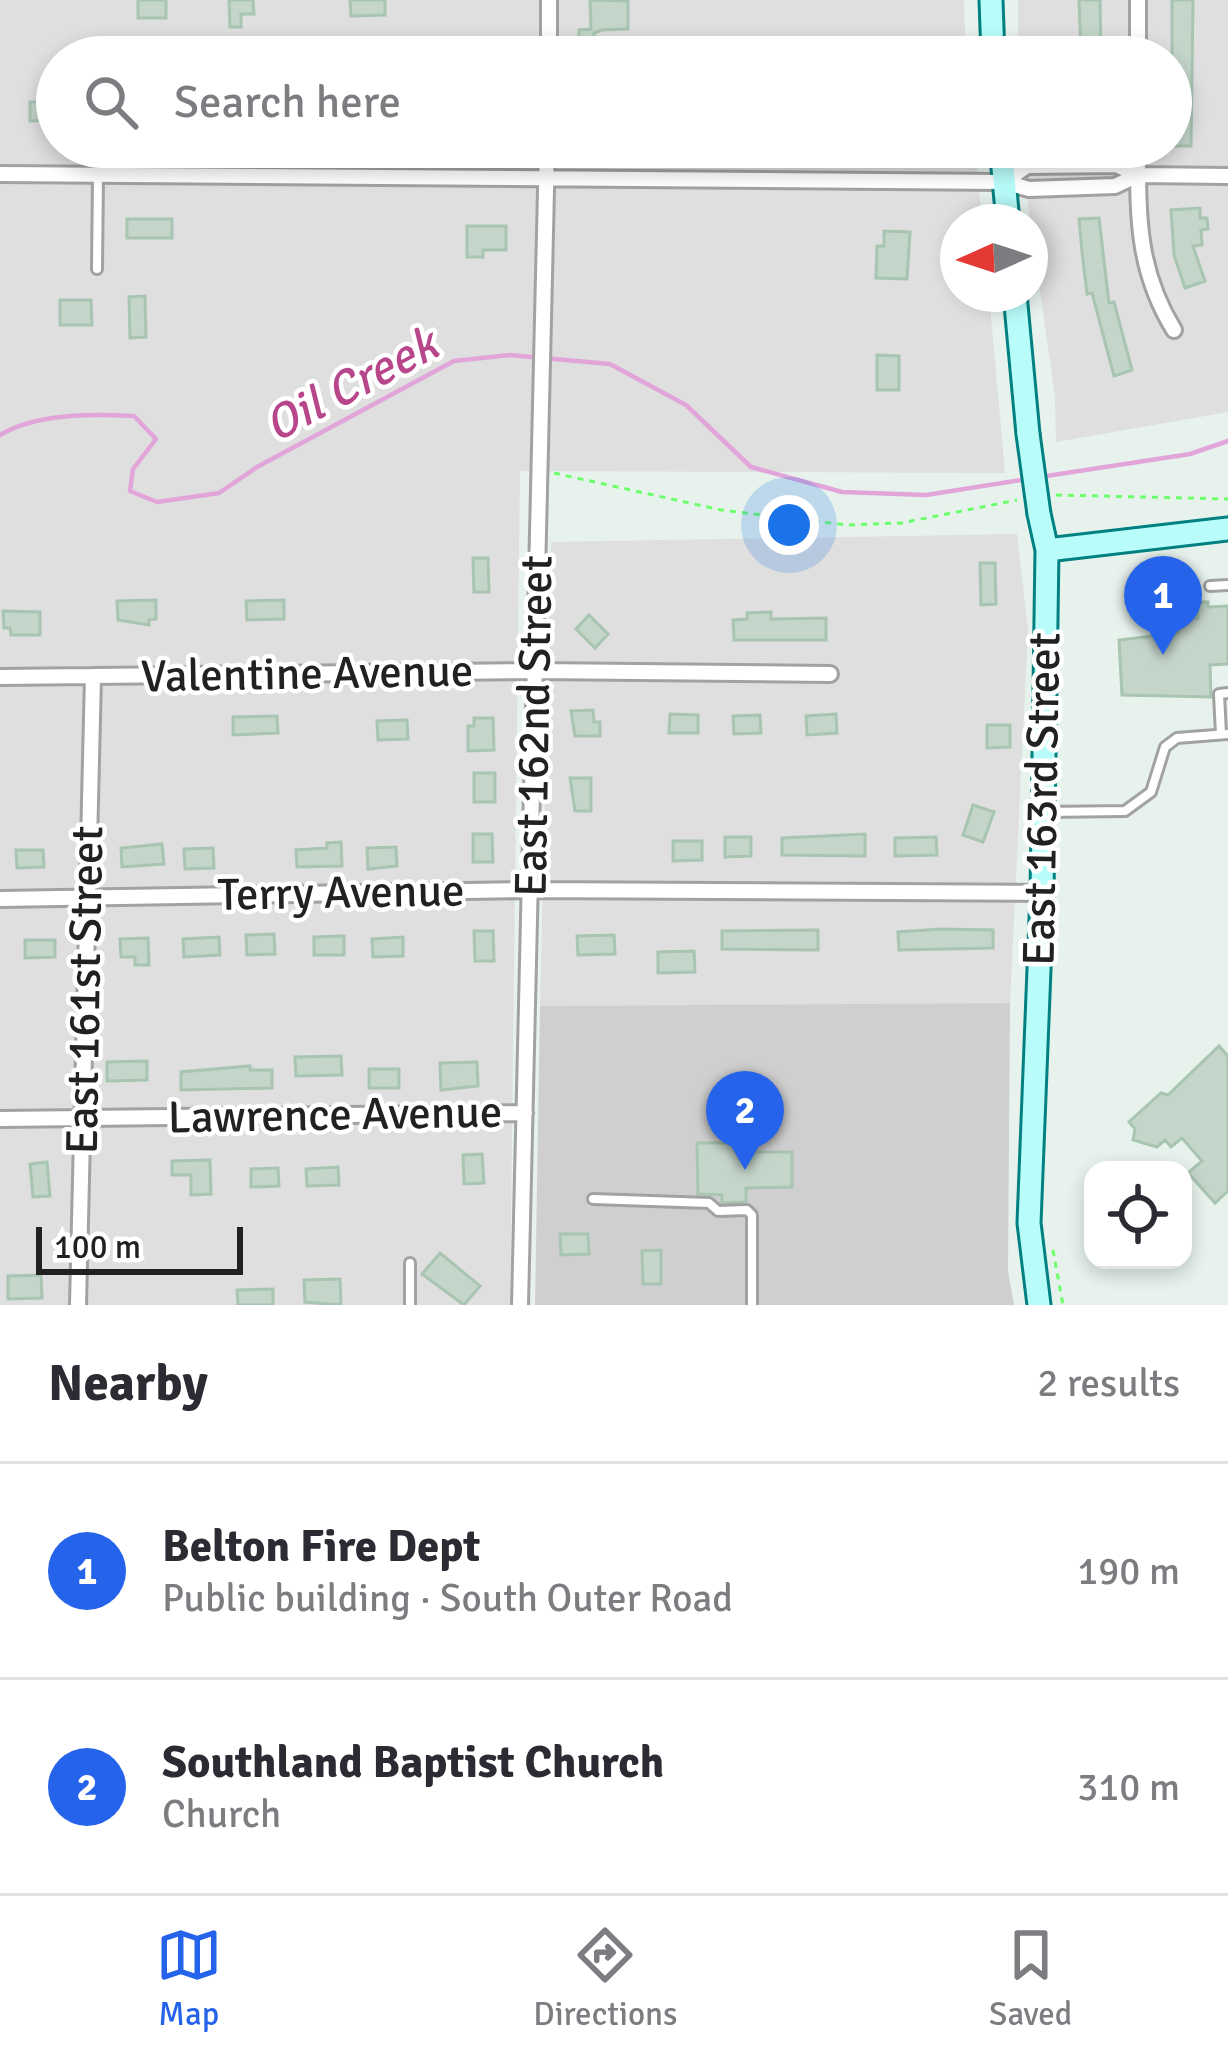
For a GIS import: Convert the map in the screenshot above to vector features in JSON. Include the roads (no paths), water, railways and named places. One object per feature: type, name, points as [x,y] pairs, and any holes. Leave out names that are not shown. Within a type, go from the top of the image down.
[{"type":"street","points":[[549,0],[549,36]]},
{"type":"street","points":[[991,0],[992,36]]},
{"type":"street","points":[[1138,0],[1138,36]]},
{"type":"street","name":"East 162nd Street","points":[[520,1305],[546,168]]},
{"type":"street","points":[[1003,168],[1006,204]]},
{"type":"street","points":[[1004,182],[1024,168]]},
{"type":"street","points":[[1122,168],[1138,176]]},
{"type":"street","points":[[1138,168],[1144,267],[1156,302],[1174,330]]},
{"type":"street","points":[[0,174],[1004,182],[1029,189],[1115,185],[1138,176],[1228,176]]},
{"type":"street","name":"East 163rd Street","points":[[1017,312],[1036,504],[1047,550],[1042,893],[1029,1223],[1039,1305]]},
{"type":"street","points":[[1047,550],[1228,529]]},
{"type":"street","name":"Valentine Avenue","points":[[0,677],[536,671],[830,674]]},
{"type":"street","name":"East 161st Street","points":[[78,1305],[93,676]]},
{"type":"street","name":"Terry Avenue","points":[[0,899],[530,890],[1042,893]]},
{"type":"street","name":"Lawrence Avenue","points":[[0,1119],[525,1113]]},
{"type":"lane","points":[[97,269],[98,176]]},
{"type":"lane","points":[[1210,586],[1228,585]]},
{"type":"lane","points":[[1043,812],[1125,812],[1151,792],[1165,747],[1177,738],[1224,734],[1219,694],[1228,693]]},
{"type":"lane","points":[[593,1199],[709,1203],[718,1211],[748,1210],[752,1215],[752,1305]]},
{"type":"lane","points":[[410,1263],[410,1305]]},
{"type":"waterway","name":"Oil Creek","points":[[0,435],[48,419],[134,416],[156,439],[133,469],[130,491],[157,502],[219,493],[257,467],[454,361],[510,355],[610,364],[686,405],[751,467],[842,492],[926,495],[1028,479]]},
{"type":"waterway","name":"Oil Creek","points":[[1040,477],[1190,454],[1228,441]]},
{"type":"place","name":"Belton Fire Dept","points":[[1163,655]]},
{"type":"place","name":"Southland Baptist Church","points":[[745,1170]]}]
